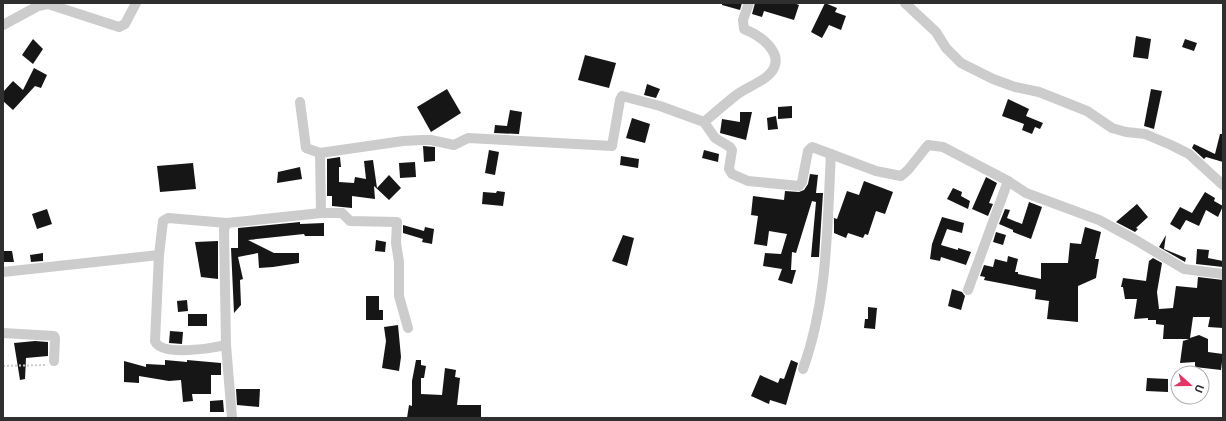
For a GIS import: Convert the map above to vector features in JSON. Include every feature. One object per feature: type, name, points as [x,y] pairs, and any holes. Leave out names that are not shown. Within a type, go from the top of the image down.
[{"type":"street","points":[[3,25],[38,6],[48,4],[119,27],[125,24],[136,3]]},
{"type":"street","points":[[704,122],[736,95],[765,78],[775,66],[775,56],[769,44],[754,33],[744,29],[743,20],[749,3]]},
{"type":"street","points":[[905,3],[936,32],[946,48],[962,63],[992,79],[1015,87],[1039,92],[1087,111],[1112,128],[1126,132],[1145,134],[1171,145],[1198,161],[1223,185]]},
{"type":"street","points":[[300,102],[306,148],[320,153],[403,141],[431,140],[454,145],[468,138],[612,146],[620,100],[625,96],[660,106],[704,122],[715,138],[730,147],[732,150],[729,169],[732,174],[743,180],[799,186],[802,182],[808,149],[812,147],[876,171],[901,176],[908,170],[928,144],[933,144],[943,147],[1008,181],[1026,193],[1099,220],[1184,269],[1223,274]]},
{"type":"street","points":[[320,153],[322,213]]},
{"type":"street","points":[[803,369],[812,344],[824,284],[831,154]]},
{"type":"street","points":[[968,290],[1008,181]]},
{"type":"street","points":[[226,346],[200,350],[180,350],[160,346],[155,343],[158,255],[162,224],[166,219],[227,223],[322,213],[342,213],[350,221],[397,222],[396,243],[399,262],[399,294],[408,328]]},
{"type":"street","points":[[227,223],[224,229],[226,346],[232,418]]},
{"type":"street","points":[[3,272],[158,255]]},
{"type":"street","points":[[3,333],[55,337],[54,361]]},
{"type":"path","points":[[3,366],[51,364],[54,361]]},
{"type":"building","points":[[722,3],[742,3],[740,10],[722,5]]},
{"type":"building","points":[[755,3],[794,3],[799,5],[794,20],[764,11],[762,17],[752,14]]},
{"type":"building","points":[[825,3],[837,8],[835,12],[846,16],[841,30],[829,25],[822,38],[811,32]]},
{"type":"building","points":[[1136,36],[1151,39],[1148,59],[1133,57]]},
{"type":"building","points":[[33,39],[43,49],[33,64],[22,55]]},
{"type":"building","points":[[1185,39],[1197,43],[1194,51],[1182,47]]},
{"type":"building","points":[[585,55],[616,63],[609,88],[578,80]]},
{"type":"building","points":[[34,68],[47,75],[41,88],[35,86],[13,110],[3,101],[3,92],[13,81],[23,90]]},
{"type":"building","points":[[647,84],[660,89],[656,98],[644,95]]},
{"type":"building","points":[[447,89],[461,113],[431,132],[417,107]]},
{"type":"building","points":[[1151,89],[1162,91],[1154,129],[1144,126]]},
{"type":"building","points":[[1008,99],[1029,109],[1026,116],[1043,123],[1040,129],[1035,127],[1032,134],[1022,130],[1024,124],[1002,116]]},
{"type":"building","points":[[792,106],[792,118],[778,119],[778,107]]},
{"type":"building","points":[[510,110],[522,112],[519,134],[494,133],[495,125],[507,126]]},
{"type":"building","points":[[740,112],[752,112],[746,140],[720,133],[722,119],[740,122]]},
{"type":"building","points":[[776,116],[778,129],[768,130],[767,118]]},
{"type":"building","points":[[632,118],[650,124],[645,143],[626,138]]},
{"type":"building","points":[[1220,134],[1223,134],[1223,162],[1206,157],[1204,159],[1192,148],[1194,144],[1215,154]]},
{"type":"building","points":[[423,146],[435,147],[435,161],[424,162]]},
{"type":"building","points":[[489,150],[499,152],[495,175],[485,173]]},
{"type":"building","points":[[704,150],[719,154],[718,162],[702,158]]},
{"type":"building","points":[[621,156],[639,159],[638,168],[620,165]]},
{"type":"building","points":[[340,157],[341,167],[339,167],[339,182],[354,183],[355,177],[366,179],[364,161],[373,160],[377,188],[389,175],[401,188],[389,200],[374,186],[375,199],[352,196],[352,208],[332,206],[332,196],[327,196],[327,159]]},
{"type":"building","points":[[415,162],[416,177],[400,178],[399,163]]},
{"type":"building","points":[[193,163],[196,189],[160,192],[157,166]]},
{"type":"building","points":[[300,167],[302,179],[277,183],[278,172]]},
{"type":"building","points":[[810,174],[818,175],[816,193],[823,193],[819,257],[811,257],[816,202],[812,201],[796,253],[792,252],[791,270],[796,270],[792,284],[778,280],[782,269],[763,266],[765,253],[781,254],[787,234],[769,231],[767,246],[754,244],[758,216],[751,215],[753,196],[784,200],[785,191],[799,192],[804,190],[808,184]]},
{"type":"building","points":[[986,177],[997,183],[989,203],[993,204],[988,216],[972,209]]},
{"type":"building","points":[[864,181],[893,192],[885,214],[876,211],[868,235],[865,234],[863,238],[848,233],[846,238],[834,233],[834,218],[837,219],[847,191],[859,195]]},
{"type":"building","points":[[953,188],[962,192],[961,196],[970,201],[968,209],[947,199]]},
{"type":"building","points":[[497,191],[505,192],[503,206],[482,204],[483,192],[496,193]]},
{"type":"building","points":[[1205,192],[1215,198],[1214,201],[1223,206],[1218,217],[1206,210],[1199,226],[1186,220],[1180,230],[1170,224],[1180,207],[1192,213]]},
{"type":"building","points":[[1029,202],[1042,207],[1031,239],[1013,232],[1013,230],[999,224],[1005,209],[1010,210],[1007,218],[1022,224]]},
{"type":"building","points":[[1137,204],[1148,217],[1136,228],[1138,229],[1135,232],[1116,222]]},
{"type":"building","points":[[47,209],[52,224],[37,229],[32,214]]},
{"type":"building","points":[[942,217],[964,223],[962,233],[947,229],[941,245],[971,252],[966,265],[941,257],[940,261],[930,259],[932,244]]},
{"type":"building","points":[[300,222],[300,224],[324,223],[324,236],[305,236],[304,234],[248,240],[274,253],[299,253],[299,263],[259,268],[258,253],[238,257],[243,279],[240,280],[241,305],[234,313],[231,248],[238,248],[238,228]]},
{"type":"building","points":[[403,225],[424,231],[425,227],[434,229],[432,244],[422,242],[423,239],[403,233]]},
{"type":"building","points":[[1085,227],[1101,232],[1095,259],[1099,259],[1096,278],[1078,286],[1078,322],[1047,319],[1049,301],[1035,299],[1036,290],[984,280],[985,277],[980,276],[984,265],[993,267],[995,259],[1007,262],[1008,256],[1018,259],[1015,272],[1041,279],[1041,263],[1068,263],[1070,243],[1081,244]]},
{"type":"building","points":[[996,232],[1006,235],[1003,245],[993,242]]},
{"type":"building","points":[[623,235],[634,238],[627,266],[612,261]]},
{"type":"building","points":[[1166,235],[1164,249],[1186,258],[1185,262],[1159,247]]},
{"type":"building","points":[[376,240],[386,242],[385,252],[375,251]]},
{"type":"building","points":[[218,241],[218,279],[201,277],[195,242]]},
{"type":"building","points":[[1197,249],[1209,250],[1208,258],[1223,261],[1223,267],[1196,264]]},
{"type":"building","points":[[3,251],[12,251],[14,262],[3,262]]},
{"type":"building","points":[[43,253],[43,261],[31,262],[30,255]]},
{"type":"building","points":[[1153,258],[1162,263],[1157,292],[1159,309],[1173,308],[1176,286],[1197,288],[1198,277],[1223,280],[1223,328],[1208,327],[1210,317],[1193,317],[1190,338],[1199,335],[1208,339],[1208,352],[1223,354],[1221,370],[1210,369],[1210,365],[1195,365],[1195,362],[1180,363],[1183,341],[1189,339],[1163,339],[1164,325],[1156,324],[1156,320],[1148,320],[1148,318],[1134,319],[1137,299],[1125,299],[1123,287],[1121,287],[1123,278],[1146,281],[1149,261]]},
{"type":"building","points":[[952,289],[962,292],[965,296],[961,310],[948,306]]},
{"type":"building","points":[[366,296],[379,296],[379,310],[383,310],[383,320],[366,320]]},
{"type":"building","points":[[187,300],[188,311],[178,312],[177,301]]},
{"type":"building","points":[[868,307],[877,308],[875,329],[864,328],[865,319],[868,319]]},
{"type":"building","points":[[188,314],[207,314],[207,326],[188,326]]},
{"type":"building","points":[[398,325],[401,357],[399,371],[382,368],[386,341],[384,327]]},
{"type":"building","points":[[170,331],[183,332],[182,344],[169,343]]},
{"type":"building","points":[[35,341],[48,342],[48,356],[26,358],[25,379],[20,380],[14,343]]},
{"type":"building","points":[[165,360],[221,363],[221,375],[211,375],[211,394],[192,394],[193,401],[183,402],[181,380],[169,381],[139,376],[139,383],[124,382],[124,361],[146,367],[146,364],[165,365]]},
{"type":"building","points":[[416,360],[421,360],[421,365],[426,366],[424,378],[421,378],[421,394],[442,395],[445,368],[456,370],[455,377],[460,378],[457,405],[481,405],[481,418],[407,418],[409,405],[412,406],[412,381]]},
{"type":"building","points":[[791,360],[798,363],[786,405],[770,400],[769,404],[751,396],[760,375],[778,383],[780,378],[784,379]]},
{"type":"building","points":[[1147,378],[1168,379],[1168,392],[1146,391]]},
{"type":"building","points":[[236,389],[260,389],[259,407],[237,405]]},
{"type":"building","points":[[223,400],[224,412],[210,412],[210,401]]}]
